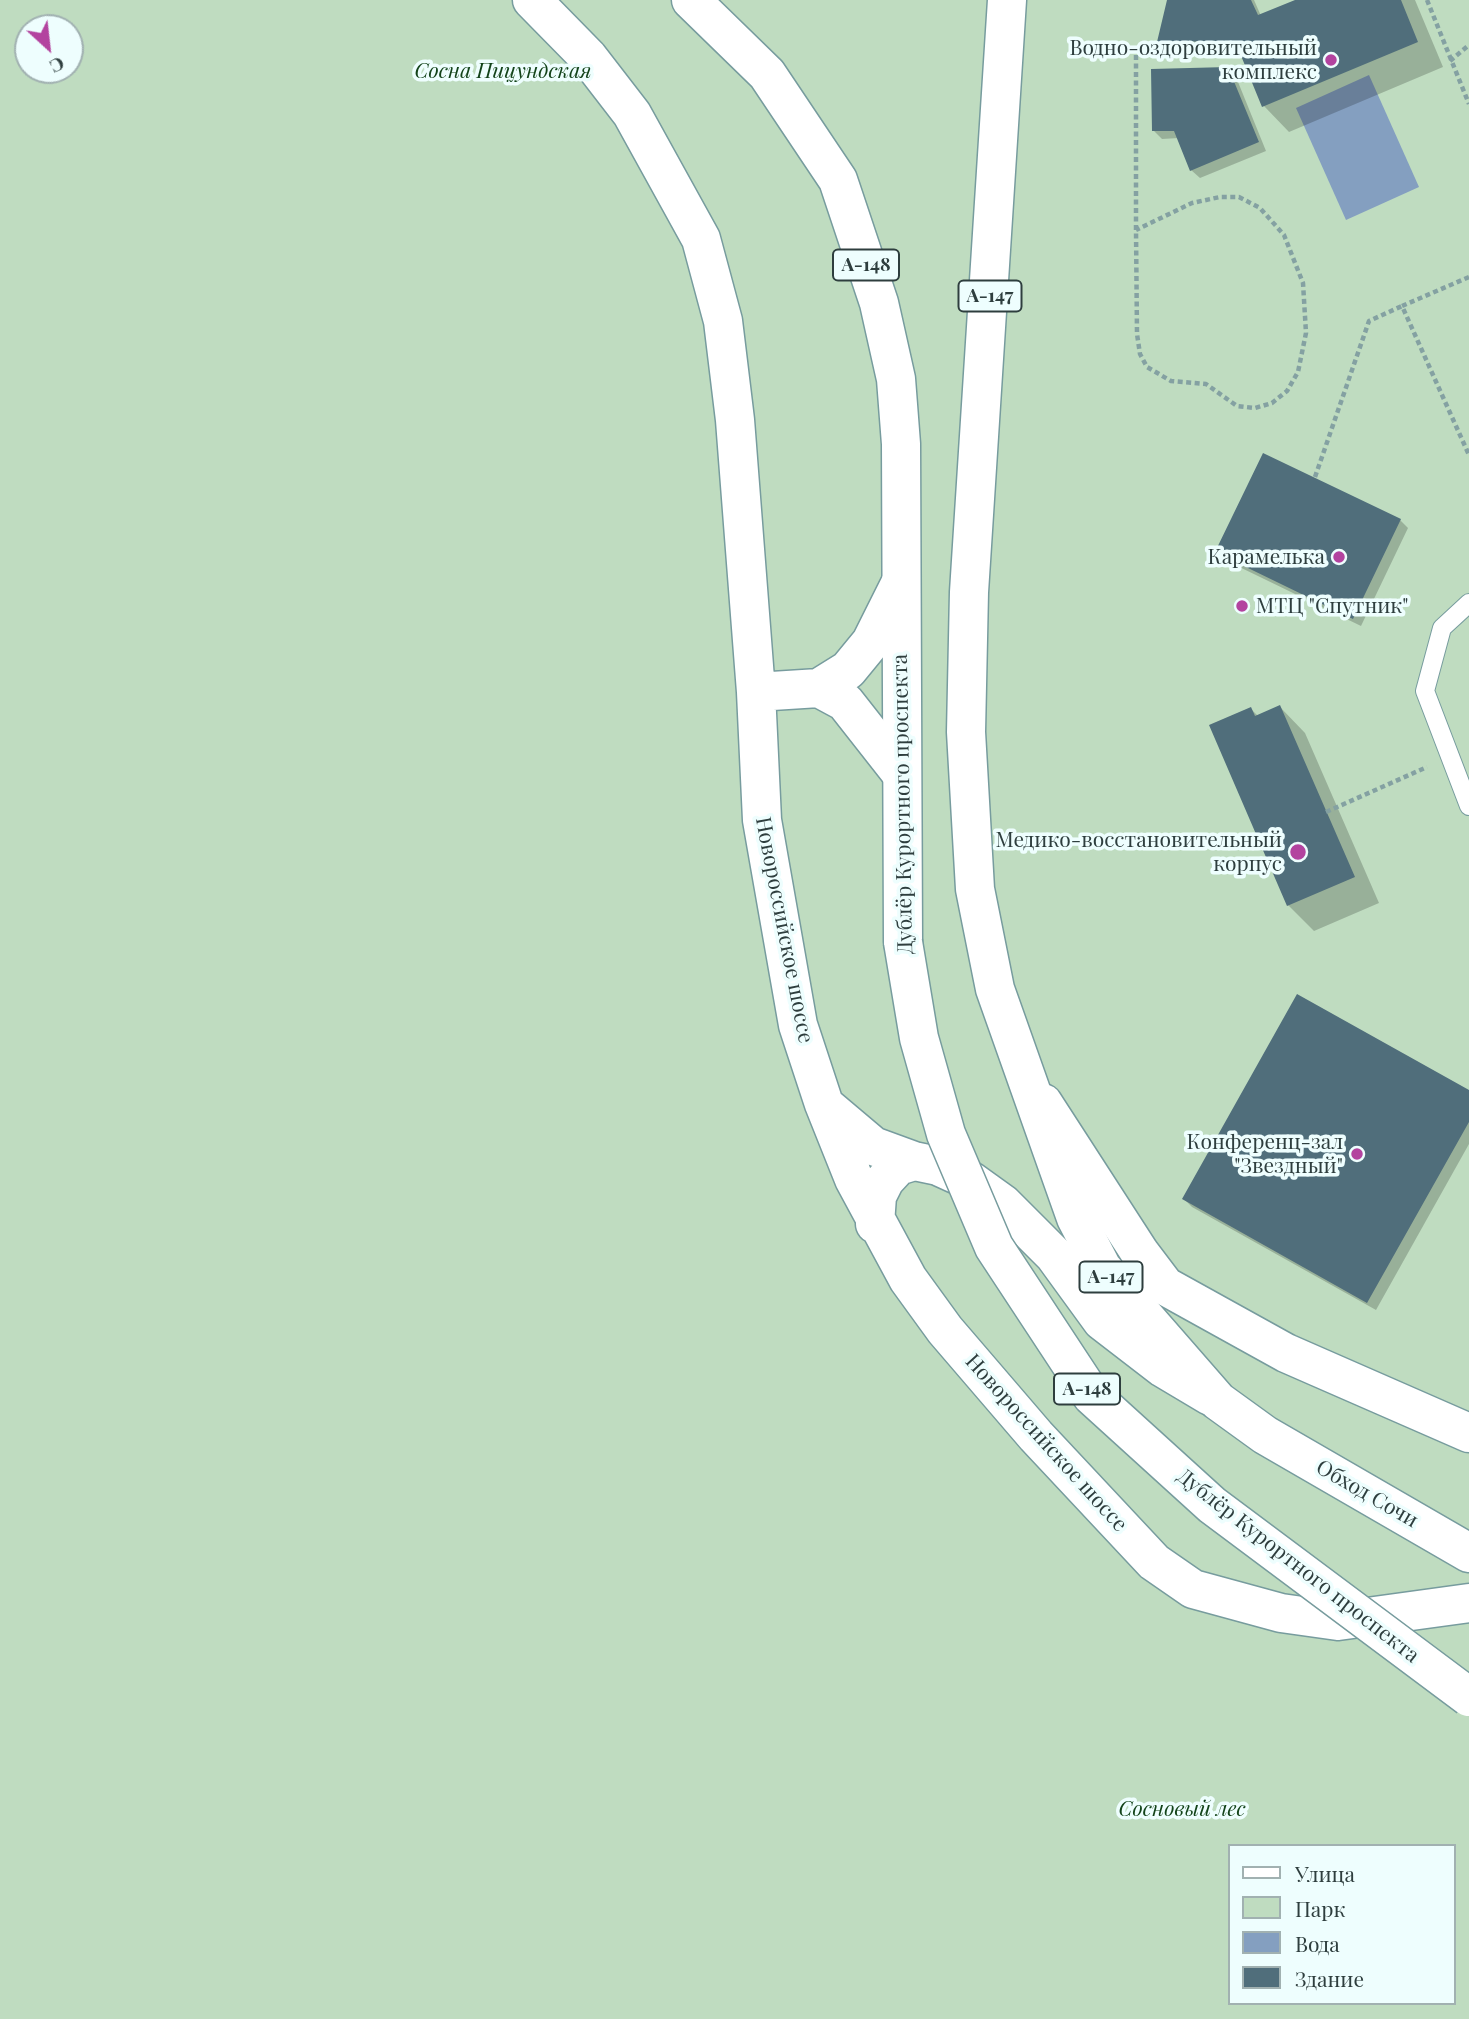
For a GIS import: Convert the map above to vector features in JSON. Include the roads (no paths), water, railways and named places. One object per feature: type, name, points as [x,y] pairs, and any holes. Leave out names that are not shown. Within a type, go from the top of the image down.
[{"type":"main road","name":"Новороссийское шоссе","points":[[531,0],[588,57],[632,114],[701,239],[724,333],[735,420],[756,692],[762,820],[799,1025],[824,1104],[875,1224],[908,1279],[945,1330],[1027,1426],[1154,1562],[1193,1589],[1260,1608],[1339,1621],[1469,1603]]},
{"type":"main road","name":"Дублёр Курортного проспекта","points":[[691,0],[767,74],[838,180],[879,303],[896,379],[901,444],[900,772],[903,942],[919,1038],[946,1134],[994,1247],[1092,1396],[1212,1505],[1469,1697]]},
{"type":"main road","name":"А-147","points":[[1007,0],[969,592],[965,732],[975,889],[995,989],[1076,1217],[1102,1268],[1218,1401]]},
{"type":"main road","name":"А-148","points":[[756,692],[819,688],[848,670],[871,642],[900,584]]},
{"type":"main road","points":[[819,688],[845,702],[900,772]]},
{"type":"main road","name":"А-147","points":[[1025,1074],[1140,1253],[1165,1286],[1286,1353],[1469,1433]]},
{"type":"main road","name":"А-147","points":[[824,1104],[873,1146],[914,1161],[938,1166],[971,1181],[1003,1204],[1054,1255],[1102,1321],[1163,1368],[1218,1401]]},
{"type":"main road","points":[[875,1224],[877,1196],[885,1180],[898,1166],[914,1161]]},
{"type":"main road","name":"Обход Сочи","points":[[1218,1401],[1265,1435],[1469,1553]]},
{"type":"lane","points":[[1469,603],[1442,628],[1425,691],[1469,806]]},
{"type":"water","points":[[1369,75],[1419,187],[1346,220],[1296,108]]},
{"type":"place","name":"Водно-оздоровительный комплекс","points":[[1331,60]]},
{"type":"place","name":"Карамелька","points":[[1339,557]]},
{"type":"place","name":"МТЦ \"Спутник\"","points":[[1242,606]]},
{"type":"place","name":"Медико-восстановительный корпус","points":[[1298,852]]},
{"type":"place","name":"Конференц-зал \"Звездный\"","points":[[1357,1154]]},
{"type":"park label","name":"Сосна Пицундская","points":[[503,71]]},
{"type":"park label","name":"Сосновый лес","points":[[1182,1809]]}]
